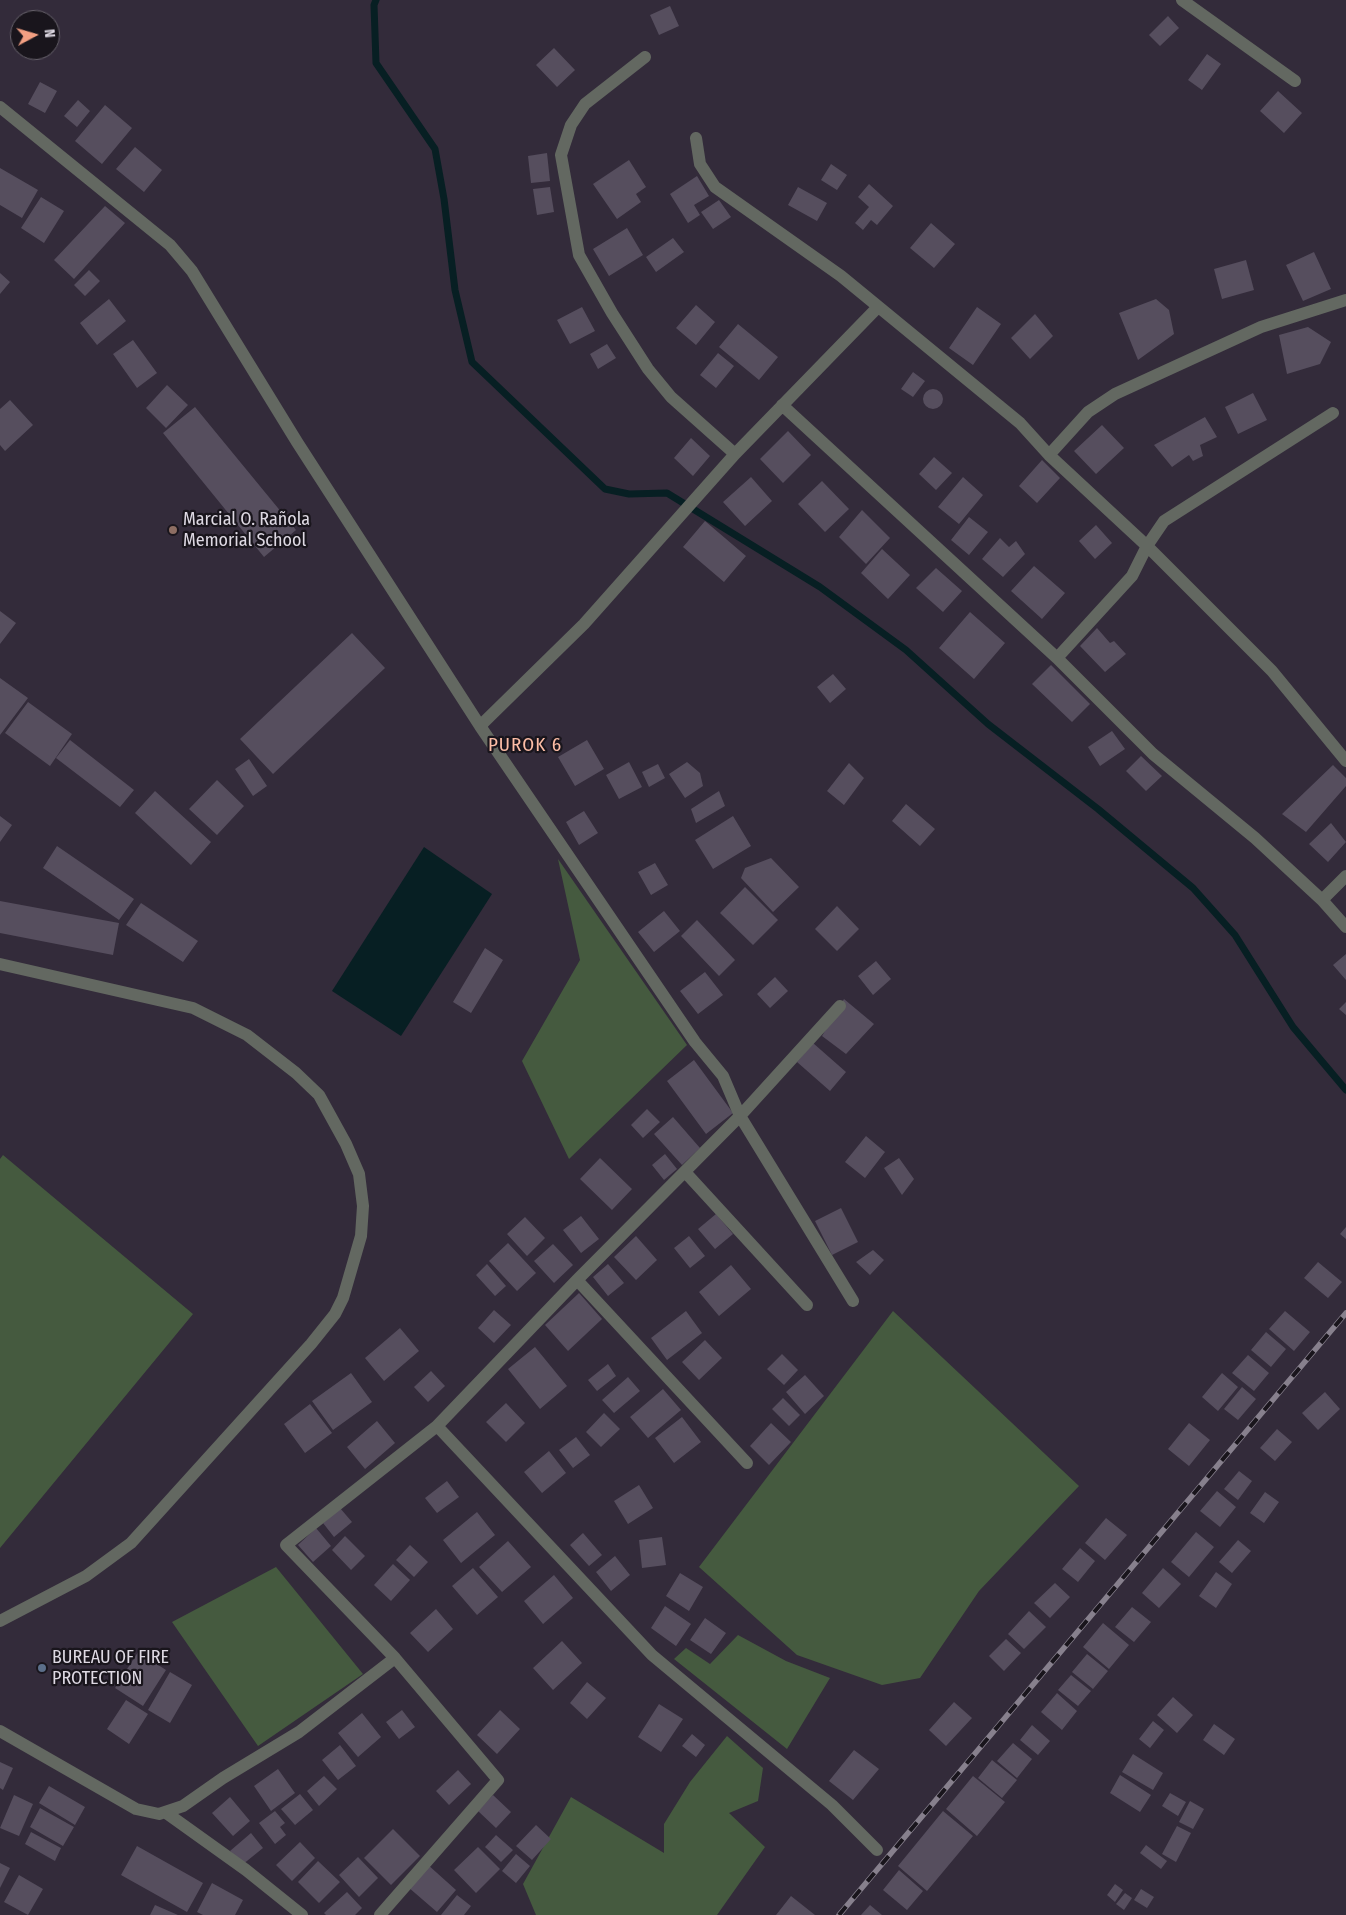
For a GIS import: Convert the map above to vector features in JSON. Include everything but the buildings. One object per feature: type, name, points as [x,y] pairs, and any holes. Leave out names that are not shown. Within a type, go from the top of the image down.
[{"type":"street","points":[[1182,0],[1295,82]]},
{"type":"street","points":[[645,57],[585,104],[571,125],[561,155],[579,255],[612,313],[648,369],[671,397],[735,454]]},
{"type":"street","points":[[0,107],[170,245],[192,271],[297,442],[480,726],[695,1042],[723,1076],[740,1116],[853,1301]]},
{"type":"street","points":[[696,138],[700,164],[716,187],[841,276],[1020,423],[1049,455],[1147,546],[1272,671],[1346,761]]},
{"type":"street","points":[[1049,455],[1088,412],[1115,394],[1261,327],[1346,300]]},
{"type":"street","points":[[480,726],[584,624],[735,454],[878,307]]},
{"type":"street","points":[[782,405],[1057,658],[1153,754],[1255,838],[1322,900],[1346,927]]},
{"type":"street","points":[[1057,658],[1132,576],[1147,546],[1164,521],[1334,413]]},
{"type":"street","points":[[1322,900],[1346,876]]},
{"type":"street","points":[[0,964],[193,1008],[247,1035],[296,1073],[319,1095],[346,1144],[359,1174],[363,1206],[361,1236],[343,1298],[336,1314],[311,1344],[131,1543],[86,1576],[0,1621]]},
{"type":"street","points":[[380,1915],[498,1780],[395,1658],[286,1545],[437,1426],[577,1280],[686,1173],[840,1006]]},
{"type":"street","points":[[686,1173],[807,1304]]},
{"type":"street","points":[[577,1280],[747,1462]]},
{"type":"street","points":[[437,1426],[652,1655],[832,1805],[877,1850]]},
{"type":"street","points":[[0,1730],[136,1809],[159,1814],[183,1806],[299,1732],[395,1658]]},
{"type":"street","points":[[165,1812],[246,1870],[302,1915]]},
{"type":"green space","points":[[558,859],[687,1045],[569,1159],[522,1061],[580,960]]},
{"type":"green space","points":[[3,1155],[193,1314],[0,1548],[0,1159]]},
{"type":"green space","points":[[893,1311],[1079,1486],[979,1591],[920,1678],[882,1685],[797,1655],[699,1567]]},
{"type":"green space","points":[[276,1567],[363,1674],[258,1746],[172,1622]]},
{"type":"green space","points":[[738,1635],[786,1661],[830,1678],[787,1749],[674,1659],[686,1648],[710,1664]]},
{"type":"green space","points":[[727,1736],[763,1768],[758,1801],[729,1813],[765,1847],[717,1915],[536,1915],[523,1884],[571,1797],[664,1853],[664,1824],[690,1782]]},
{"type":"shaded area","points":[[424,847],[492,894],[401,1036],[332,991]]},
{"type":"waterway","points":[[376,0],[374,5],[376,63],[435,149],[444,199],[455,290],[472,362],[605,489],[629,494],[667,493],[820,587],[906,650],[988,724],[1098,809],[1193,888],[1235,935],[1293,1027],[1346,1090]]},
{"type":"railway","points":[[839,1915],[1346,1313]]},
{"type":"place","name":"Marcial O. Rañola Memorial School","points":[[173,530]]},
{"type":"place","name":"BUREAU OF FIRE PROTECTION","points":[[42,1668]]},
{"type":"district","name":"PUROK 6","points":[[525,746]]}]
